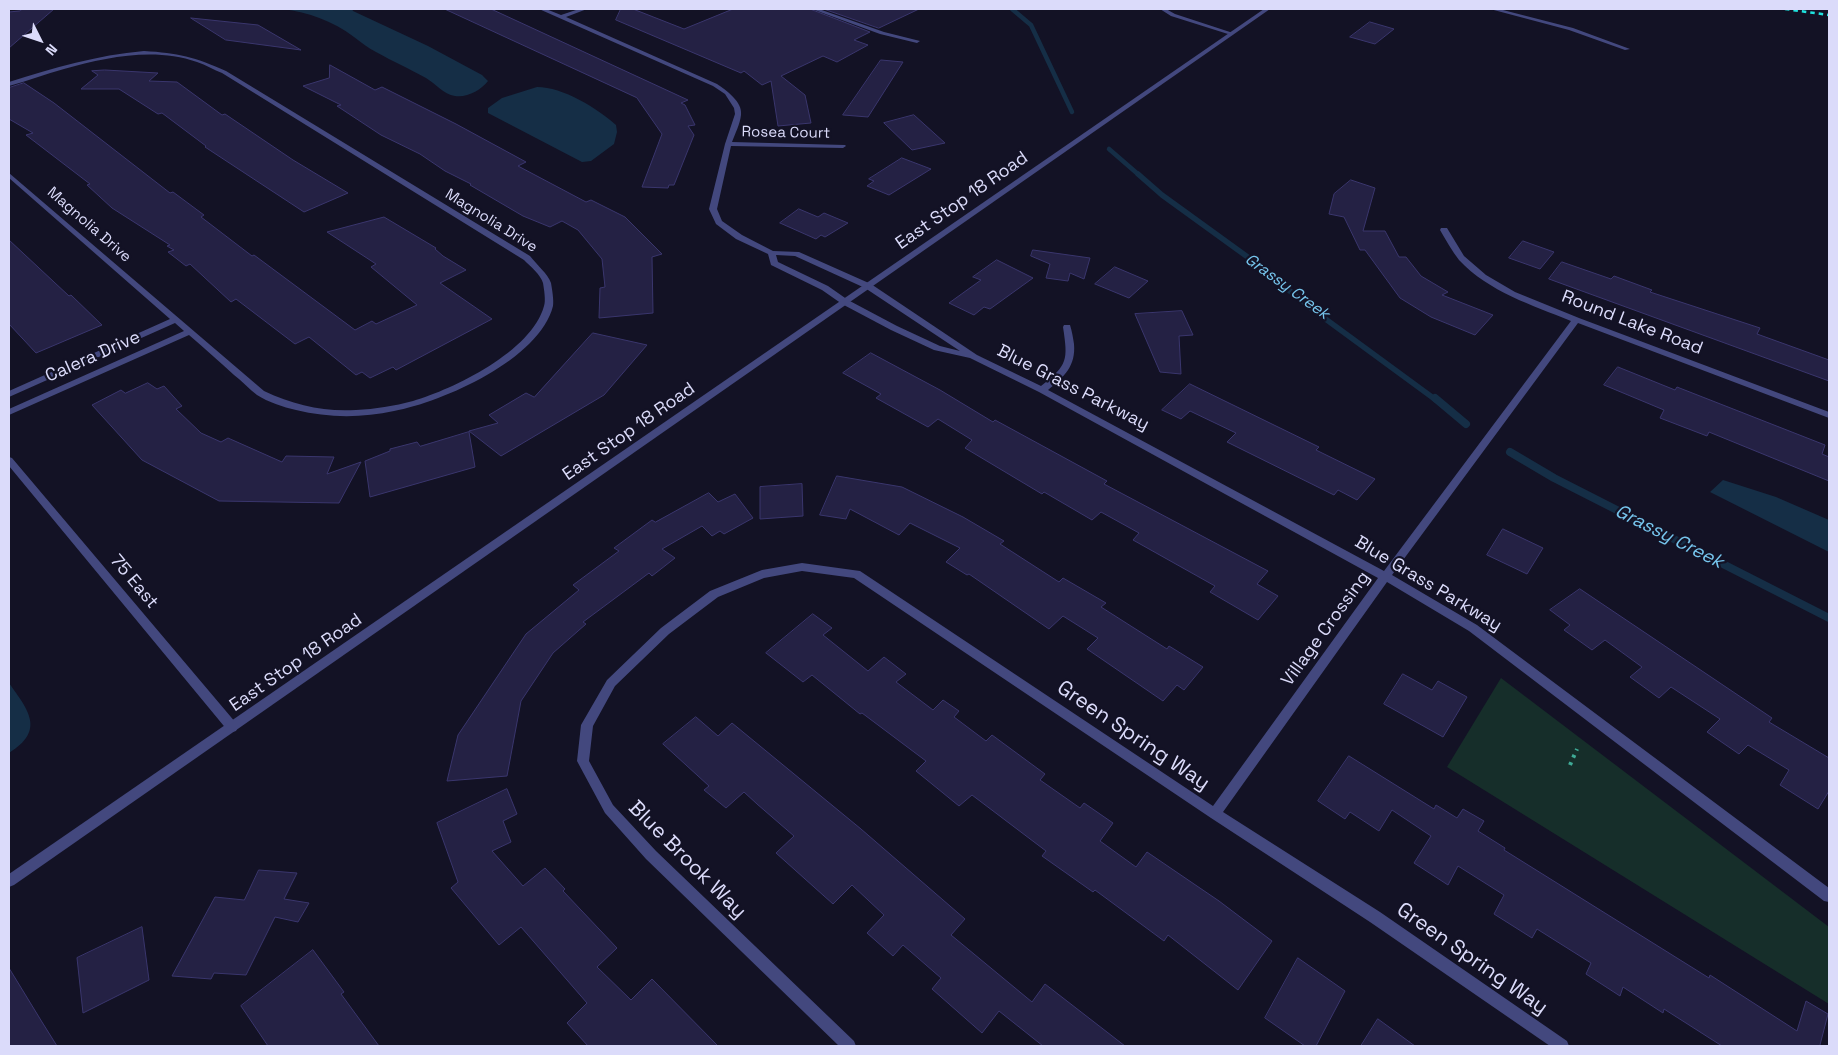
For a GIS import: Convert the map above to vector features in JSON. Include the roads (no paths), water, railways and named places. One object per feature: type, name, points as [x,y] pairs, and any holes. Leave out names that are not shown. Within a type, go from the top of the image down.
[{"type":"street","points":[[542,9],[722,88],[733,100],[738,114],[728,144],[713,209],[719,222],[739,237],[772,253]]},
{"type":"street","points":[[561,17],[584,9]]},
{"type":"street","points":[[815,9],[882,33],[917,41]]},
{"type":"street","points":[[1163,9],[1173,15],[1230,33]]},
{"type":"street","name":"East Stop 18 Road","points":[[9,881],[1267,9]]},
{"type":"street","points":[[1493,9],[1571,29],[1627,50]]},
{"type":"street","name":"Magnolia Drive","points":[[9,84],[73,64],[117,56],[157,53],[178,54],[196,58],[224,72],[527,258],[542,273],[549,293],[542,323],[524,345],[499,364],[439,396],[413,404],[366,412],[308,411],[274,400],[261,393],[9,175]]},
{"type":"street","name":"Rosea Court","points":[[728,144],[843,146]]},
{"type":"street","name":"Round Lake Road","points":[[1444,230],[1461,257],[1483,277],[1512,294],[1829,415]]},
{"type":"street","name":"Blue Grass Parkway","points":[[974,358],[938,348],[845,302],[825,288],[774,264],[772,253],[796,254],[868,286],[974,358],[1042,390],[1386,575],[1473,628],[1829,896]]},
{"type":"street","name":"Calera Drive","points":[[9,394],[176,319]]},
{"type":"street","name":"Village Crossing","points":[[1215,814],[1386,575],[1471,464],[1576,320]]},
{"type":"street","points":[[1042,390],[1065,373],[1072,353],[1067,327]]},
{"type":"street","name":"Calera Drive","points":[[9,412],[190,330]]},
{"type":"street","name":"75 East","points":[[9,460],[232,728]]},
{"type":"street","name":"Green Spring Way","points":[[665,630],[714,594],[762,574],[802,567],[856,574],[1215,814],[1375,917],[1562,1046]]},
{"type":"street","name":"Blue Brook Way","points":[[665,630],[611,682],[587,725],[583,761],[609,809],[650,855],[849,1046]]},
{"type":"water","points":[[283,9],[352,9],[428,46],[482,75],[488,81],[469,95],[451,95],[426,78],[370,49],[338,26],[302,12]]},
{"type":"water","points":[[537,87],[547,88],[568,95],[608,118],[616,125],[617,132],[614,144],[591,161],[582,162],[488,113],[488,108],[502,98]]},
{"type":"water","points":[[1723,480],[1776,497],[1829,520],[1829,552],[1710,492]]},
{"type":"water","points":[[9,683],[27,711],[30,728],[27,736],[9,753]]},
{"type":"waterway","name":"Grassy Creek","points":[[1012,9],[1031,25],[1072,112]]},
{"type":"waterway","name":"Grassy Creek","points":[[1109,149],[1139,175]]},
{"type":"waterway","name":"Grassy Creek","points":[[1138,174],[1162,195],[1249,258],[1316,312],[1436,400]]},
{"type":"waterway","name":"Grassy Creek","points":[[1435,398],[1466,424]]},
{"type":"waterway","name":"Grassy Creek","points":[[1510,452],[1554,478],[1829,618]]},
{"type":"railway","points":[[1785,9],[1829,15]]}]
